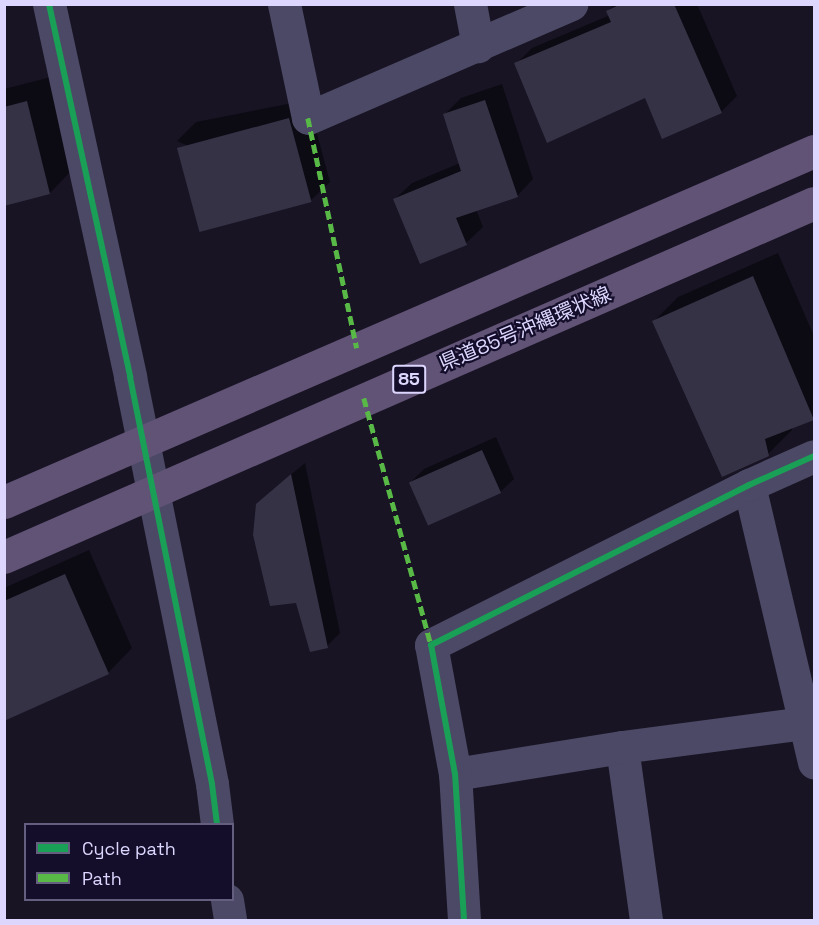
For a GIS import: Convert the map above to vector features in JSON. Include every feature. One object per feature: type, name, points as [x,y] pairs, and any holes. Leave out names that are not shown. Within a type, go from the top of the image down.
[{"type":"main road","name":"85","points":[[4,502],[814,151]]},
{"type":"main road","name":"県道85号沖縄環状線","points":[[4,557],[814,203]]},
{"type":"street","points":[[49,4],[143,442],[212,784],[217,823]]},
{"type":"street","points":[[284,4],[308,118],[571,4]]},
{"type":"street","points":[[470,4],[478,46]]},
{"type":"street","points":[[464,921],[456,774],[431,645],[749,485],[814,456]]},
{"type":"street","points":[[749,485],[814,763]]},
{"type":"street","points":[[456,774],[622,747],[806,723]]},
{"type":"street","points":[[622,747],[646,921]]},
{"type":"street","points":[[227,901],[230,921]]},
{"type":"building","points":[[621,4],[674,4],[722,113],[662,139],[645,98],[547,143],[514,63],[611,22],[606,11]]},
{"type":"building","points":[[485,100],[518,197],[456,218],[467,245],[420,264],[393,199],[461,171],[443,114]]},
{"type":"building","points":[[27,101],[50,194],[4,206],[4,107]]},
{"type":"building","points":[[289,118],[312,202],[199,232],[177,148]]},
{"type":"building","points":[[753,276],[814,420],[765,439],[769,456],[722,477],[652,321]]},
{"type":"building","points":[[482,450],[501,493],[428,525],[409,483]]},
{"type":"building","points":[[291,474],[328,648],[310,652],[296,603],[270,606],[253,535],[256,504]]},
{"type":"building","points":[[65,574],[109,674],[4,721],[4,601]]},
{"type":"marked path","points":[[308,118],[357,348]]},
{"type":"marked path","points":[[364,398],[431,645]]},
{"type":"cycle path","points":[[49,4],[130,377],[212,784],[217,823]]},
{"type":"cycle path","points":[[464,920],[455,774],[431,645],[749,485],[814,456]]}]
